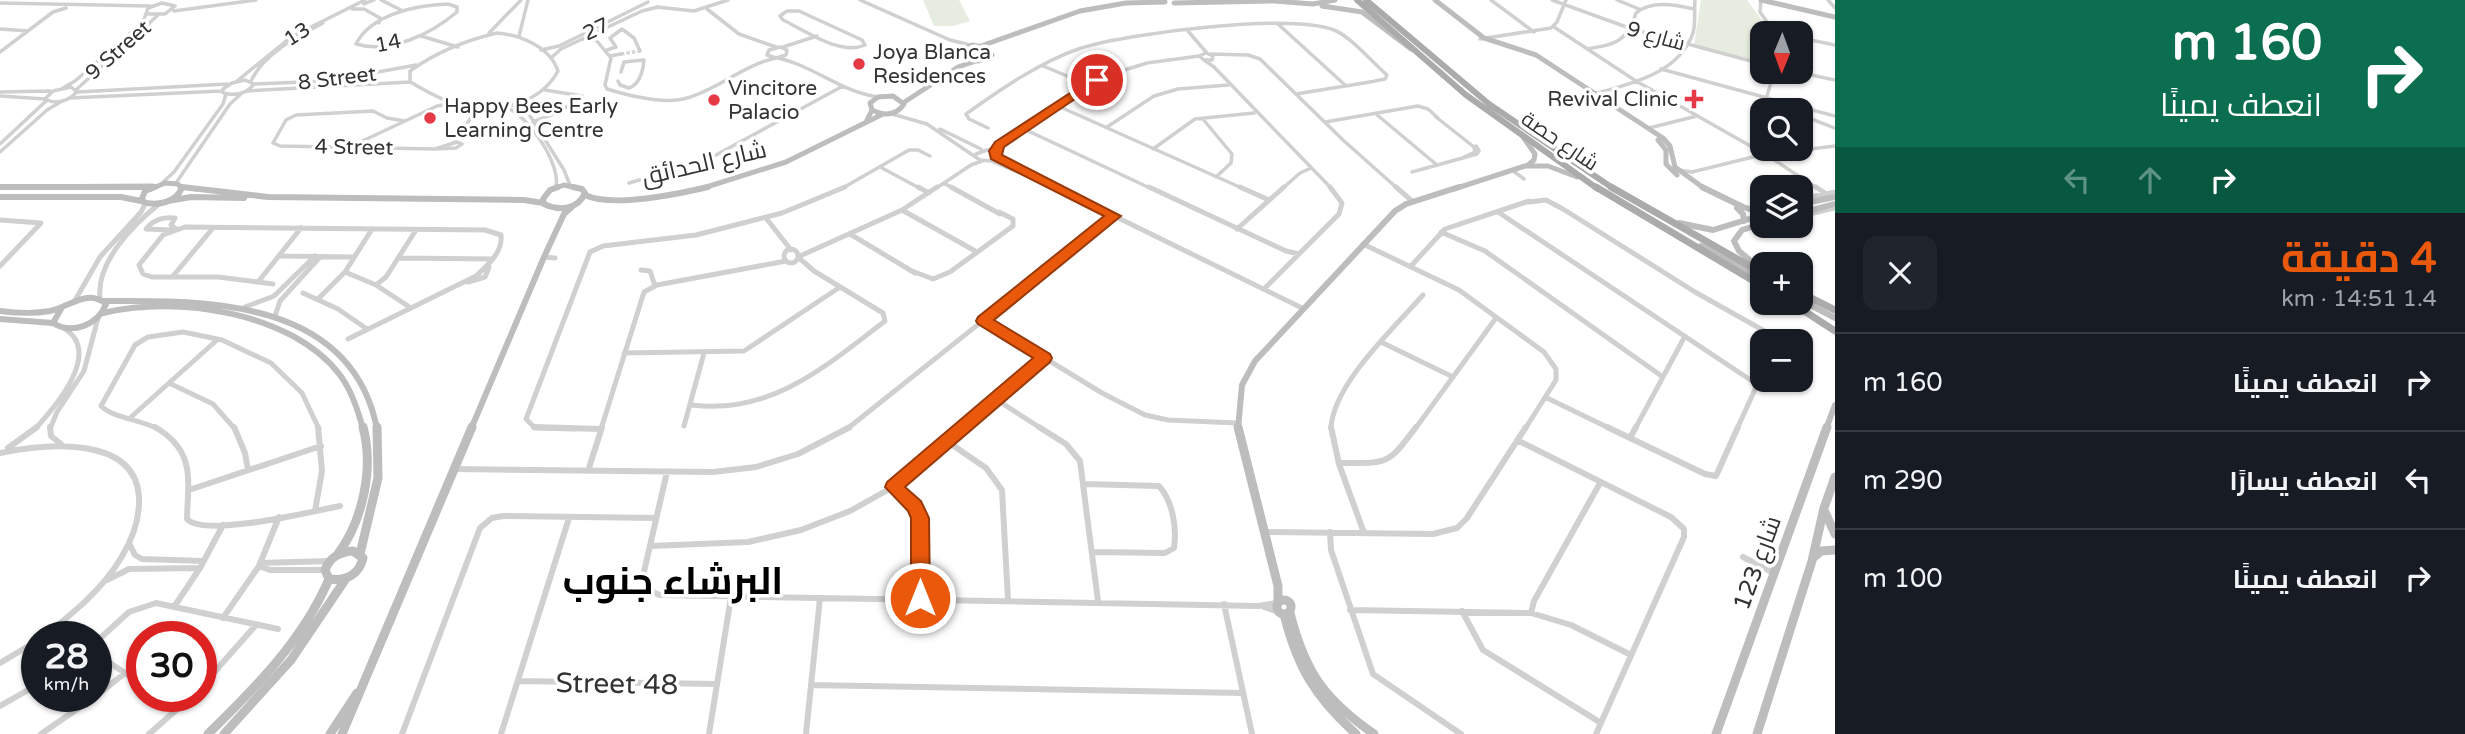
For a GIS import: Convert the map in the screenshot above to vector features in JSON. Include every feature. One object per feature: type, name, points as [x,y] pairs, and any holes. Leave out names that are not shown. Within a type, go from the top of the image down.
[{"type":"main road","name":"شارع حصة","points":[[1357,0],[1411,49],[1522,137],[1587,181],[1750,279]]},
{"type":"main road","name":"شارع حصة","points":[[1366,0],[1494,107],[1602,183],[1750,265]]},
{"type":"main road","points":[[1813,299],[1835,310]]},
{"type":"main road","points":[[1813,313],[1835,324]]},
{"type":"main road","points":[[1811,315],[1835,331]]},
{"type":"street","points":[[0,5],[153,6],[173,2],[241,0]]},
{"type":"street","points":[[0,5],[162,15],[171,11],[256,0]]},
{"type":"street","name":"13","points":[[237,81],[291,37],[365,0]]},
{"type":"street","name":"13","points":[[252,83],[255,72],[285,46],[349,6],[374,0]]},
{"type":"street","points":[[382,0],[397,11],[409,11]]},
{"type":"street","points":[[488,34],[519,36],[552,57],[558,67],[558,73],[545,90],[528,100],[502,107],[478,108],[453,103],[410,82],[408,75],[419,64],[488,34],[521,0]]},
{"type":"street","points":[[519,36],[528,0]]},
{"type":"street","points":[[647,1],[658,8],[680,11],[705,9],[728,0]]},
{"type":"street","points":[[860,0],[950,40],[972,46],[997,42],[1066,15],[1150,1],[1178,1],[1193,5],[1294,2],[1320,4],[1335,0]]},
{"type":"street","points":[[1432,0],[1482,39],[1498,47],[1528,54],[1661,142],[1666,150],[1664,160],[1669,168],[1750,210]]},
{"type":"street","points":[[1491,0],[1534,32]]},
{"type":"street","name":"شارع 9","points":[[1552,0],[1632,29],[1750,61]]},
{"type":"street","points":[[1553,27],[1566,0]]},
{"type":"street","points":[[1618,0],[1639,9],[1677,0]]},
{"type":"street","points":[[1639,0],[1650,5]]},
{"type":"street","points":[[1590,95],[1636,82],[1676,59],[1688,45],[1693,30],[1695,0]]},
{"type":"street","points":[[1767,21],[1760,12],[1763,0],[1834,13]]},
{"type":"street","points":[[1776,0],[1834,13]]},
{"type":"street","points":[[1828,0],[1834,13]]},
{"type":"street","name":"27","points":[[541,50],[559,46],[647,1]]},
{"type":"street","points":[[171,11],[173,2]]},
{"type":"street","points":[[1294,2],[1362,12],[1411,49]]},
{"type":"street","points":[[1665,2],[1694,9]]},
{"type":"street","name":"14","points":[[418,36],[382,47],[363,47],[356,44],[360,35],[379,23],[409,11],[442,4],[457,7],[455,15],[428,34]]},
{"type":"street","name":"9 Street","points":[[63,88],[143,22],[153,6]]},
{"type":"street","points":[[349,6],[380,18],[379,23]]},
{"type":"street","points":[[715,6],[715,12]]},
{"type":"street","name":"27","points":[[552,57],[647,9],[658,8]]},
{"type":"street","points":[[705,9],[715,12],[730,29],[761,44],[778,47],[793,61]]},
{"type":"street","points":[[1587,48],[1608,45],[1632,29],[1639,9]]},
{"type":"street","points":[[0,52],[53,10]]},
{"type":"street","points":[[799,11],[862,40],[865,45],[850,50],[818,36],[783,20],[781,15],[799,11]]},
{"type":"street","name":"9 Street","points":[[69,98],[152,20],[162,15]]},
{"type":"street","points":[[1278,24],[1346,86]]},
{"type":"street","points":[[988,128],[966,116],[1044,66],[1068,53],[1104,41],[1278,24],[1334,29],[1390,77],[1296,94]]},
{"type":"street","points":[[1482,39],[1553,27],[1636,82],[1750,148]]},
{"type":"street","points":[[0,29],[29,30]]},
{"type":"street","points":[[607,50],[616,47],[610,38],[622,29],[634,38],[640,51]]},
{"type":"street","points":[[1188,31],[1200,48],[1211,56],[1215,67],[1228,85],[1309,169],[1338,195],[1342,207],[1339,214],[1264,289]]},
{"type":"street","points":[[807,38],[810,32]]},
{"type":"street","points":[[596,40],[597,33]]},
{"type":"street","points":[[418,36],[428,34],[444,46],[460,47]]},
{"type":"street","points":[[758,62],[767,52],[778,47],[818,36]]},
{"type":"street","points":[[584,39],[596,40],[610,56],[611,66],[605,85],[607,89],[677,100],[692,96],[758,62],[777,58],[787,53],[796,43]]},
{"type":"street","points":[[950,40],[959,46],[961,54],[958,67]]},
{"type":"street","points":[[1813,40],[1835,45]]},
{"type":"street","points":[[892,114],[916,93],[958,67],[989,58],[997,42]]},
{"type":"street","points":[[761,44],[777,58],[793,61],[863,95],[896,97],[916,93]]},
{"type":"street","points":[[442,55],[444,46]]},
{"type":"street","points":[[961,54],[972,46]]},
{"type":"street","points":[[981,46],[992,52]]},
{"type":"street","points":[[1200,48],[1202,57],[1215,67]]},
{"type":"street","points":[[610,56],[621,54]]},
{"type":"street","points":[[961,54],[976,61]]},
{"type":"street","points":[[587,471],[642,296],[655,286],[799,257],[850,234],[902,210],[971,165],[986,150],[1000,145],[1089,85],[1136,65],[1211,56],[1256,57],[1412,201]]},
{"type":"street","points":[[611,66],[644,60],[643,72],[634,86],[628,88],[620,85],[618,81]]},
{"type":"street","name":"8 Street","points":[[237,81],[252,83],[341,80],[419,64]]},
{"type":"street","points":[[621,72],[622,65]]},
{"type":"street","points":[[1044,66],[1089,85]]},
{"type":"street","points":[[1661,69],[1767,98],[1771,84]]},
{"type":"street","points":[[1813,75],[1835,80]]},
{"type":"street","points":[[0,94],[63,88],[77,90],[228,84],[237,81]]},
{"type":"street","name":"8 Street","points":[[245,92],[410,82]]},
{"type":"street","points":[[61,443],[51,436],[50,426],[83,373],[90,355],[92,332],[106,308],[98,286],[113,257],[145,216],[178,195],[179,185],[230,104],[252,83]]},
{"type":"street","points":[[0,187],[136,188],[162,183],[174,172],[218,111],[228,84]]},
{"type":"street","points":[[1107,127],[1154,96],[1178,89],[1228,85]]},
{"type":"street","points":[[629,183],[705,161],[843,86]]},
{"type":"street","points":[[533,121],[574,103],[582,95],[545,90]]},
{"type":"street","points":[[0,144],[53,91]]},
{"type":"street","points":[[0,94],[62,101],[69,98],[245,92]]},
{"type":"street","points":[[863,95],[871,106],[883,114],[911,116],[978,158],[994,157]]},
{"type":"street","points":[[1590,95],[1657,132],[1671,147],[1672,161],[1676,169],[1740,211],[1744,221]]},
{"type":"street","points":[[437,106],[441,96]]},
{"type":"street","points":[[866,121],[871,106],[878,97]]},
{"type":"street","points":[[896,97],[923,121],[1302,308]]},
{"type":"street","points":[[528,100],[526,107],[564,170],[570,185]]},
{"type":"street","name":"9 Street","points":[[0,152],[47,110],[62,101]]},
{"type":"street","points":[[351,147],[437,106],[453,103]]},
{"type":"street","points":[[1058,106],[1269,200]]},
{"type":"street","points":[[502,107],[518,111],[552,161],[558,179],[555,187]]},
{"type":"street","points":[[454,142],[478,108]]},
{"type":"street","points":[[1325,122],[1404,109],[1423,109],[1438,117],[1479,152],[1412,172]]},
{"type":"street","points":[[1813,110],[1835,116]]},
{"type":"street","points":[[290,117],[363,112],[405,121]]},
{"type":"street","points":[[1153,149],[1185,124],[1202,118],[1254,113]]},
{"type":"street","name":"شارع الحدائق","points":[[624,199],[699,189],[758,174],[810,153],[883,114]]},
{"type":"street","points":[[1376,114],[1437,165]]},
{"type":"street","name":"4 Street","points":[[290,117],[273,141],[274,145],[435,149],[461,146],[461,143],[454,142]]},
{"type":"street","points":[[1657,132],[1696,117]]},
{"type":"street","points":[[387,118],[392,127]]},
{"type":"street","points":[[1202,118],[1232,154],[1231,163],[1216,177]]},
{"type":"street","points":[[1813,120],[1835,128]]},
{"type":"street","points":[[1024,128],[1237,229],[1299,254]]},
{"type":"street","points":[[1356,734],[1325,706],[1310,687],[1295,657],[1237,423],[1242,385],[1259,355],[1395,211],[1412,201],[1532,163],[1535,155],[1522,137]]},
{"type":"street","points":[[363,141],[363,147]]},
{"type":"street","points":[[994,157],[1000,145]]},
{"type":"street","points":[[1813,147],[1835,146]]},
{"type":"street","points":[[600,429],[535,428],[526,419],[590,252],[603,246],[696,235],[766,218],[836,192],[912,151],[938,160]]},
{"type":"street","points":[[1676,169],[1692,172],[1750,157]]},
{"type":"street","points":[[1778,161],[1798,175]]},
{"type":"street","points":[[1525,166],[1554,167],[1587,181]]},
{"type":"street","points":[[882,168],[929,193]]},
{"type":"street","points":[[1237,229],[1301,172],[1309,169]]},
{"type":"street","points":[[1512,170],[1524,179]]},
{"type":"street","points":[[1692,172],[1690,176],[1693,181]]},
{"type":"street","points":[[162,183],[296,198]]},
{"type":"street","points":[[850,234],[933,282],[941,280],[1003,232],[1011,222],[999,212],[944,183]]},
{"type":"street","points":[[1602,183],[1642,211],[1750,272]]},
{"type":"street","points":[[524,200],[545,194],[555,187],[570,185],[582,189],[584,195],[595,200],[624,199]]},
{"type":"street","points":[[1813,185],[1832,195]]},
{"type":"street","points":[[74,302],[100,257],[137,216],[143,202],[142,194],[153,186]]},
{"type":"street","points":[[1813,186],[1819,191],[1819,195]]},
{"type":"street","points":[[543,203],[545,194]]},
{"type":"street","points":[[342,734],[556,230],[565,213],[584,195]]},
{"type":"street","points":[[1813,197],[1832,195]]},
{"type":"street","points":[[1813,199],[1832,195]]},
{"type":"street","points":[[1813,207],[1832,202],[1832,195]]},
{"type":"street","points":[[0,197],[121,197],[160,204]]},
{"type":"street","points":[[168,201],[195,197],[524,200],[543,203],[555,209],[560,216],[556,230]]},
{"type":"street","points":[[555,209],[624,199]]},
{"type":"street","points":[[1411,266],[1443,231],[1529,202],[1545,200],[1685,286],[1762,329]]},
{"type":"street","points":[[1633,202],[1696,228],[1721,229],[1750,219]]},
{"type":"street","points":[[1813,211],[1835,206]]},
{"type":"street","points":[[902,210],[977,252]]},
{"type":"street","points":[[1498,212],[1732,368],[1750,376]]},
{"type":"street","points":[[454,469],[713,472],[756,467],[817,446],[852,426],[1114,216]]},
{"type":"street","points":[[174,230],[171,226],[175,218],[161,217],[153,220],[146,229],[174,230],[213,228],[494,231],[501,235],[503,240],[483,279],[459,284],[348,339]]},
{"type":"street","points":[[692,405],[735,407],[779,395],[808,378],[870,332],[882,319],[871,306],[814,271],[786,258],[778,237],[766,218]]},
{"type":"street","points":[[0,220],[41,223],[0,266]]},
{"type":"street","points":[[173,276],[213,228]]},
{"type":"street","points":[[1750,228],[1742,230],[1734,241],[1750,262]]},
{"type":"street","points":[[258,282],[301,229]]},
{"type":"street","points":[[318,299],[345,272],[372,229]]},
{"type":"street","points":[[174,230],[160,238],[143,258],[139,269],[147,276],[273,284]]},
{"type":"street","points":[[376,285],[399,258],[416,230]]},
{"type":"street","points":[[1443,231],[1485,251],[1637,359],[1664,374]]},
{"type":"street","points":[[778,237],[814,271]]},
{"type":"street","points":[[1264,531],[1433,534],[1457,528],[1467,518],[1556,380],[1554,363],[1544,352],[1451,285],[1363,244]]},
{"type":"street","points":[[786,258],[794,250],[821,246]]},
{"type":"street","points":[[1286,251],[1294,259]]},
{"type":"street","points":[[281,256],[354,257]]},
{"type":"street","points":[[303,256],[308,270]]},
{"type":"street","points":[[314,266],[317,257]]},
{"type":"street","points":[[275,316],[278,302],[317,257]]},
{"type":"street","points":[[245,307],[270,299],[301,272],[332,257]]},
{"type":"street","points":[[544,257],[555,258]]},
{"type":"street","points":[[399,258],[491,262]]},
{"type":"street","points":[[641,270],[650,271],[650,278],[655,286]]},
{"type":"street","points":[[345,272],[376,285],[411,308]]},
{"type":"street","points":[[624,353],[736,353],[751,348],[840,287]]},
{"type":"street","points":[[303,293],[348,315],[367,329]]},
{"type":"street","points":[[1364,533],[1340,463],[1331,427],[1334,406],[1423,295]]},
{"type":"street","points":[[53,323],[56,314],[74,302],[187,300],[245,307],[275,316],[310,332],[338,354],[358,377],[370,405],[379,440],[379,468],[360,554],[363,558],[361,567],[345,580],[291,660],[224,734]]},
{"type":"street","points":[[1813,306],[1835,318]]},
{"type":"street","points":[[65,329],[76,328],[101,315],[130,307],[169,307],[234,313],[284,330],[327,359],[355,396],[367,450],[365,482],[349,539],[330,561],[322,597],[287,647],[244,698],[208,734]]},
{"type":"street","points":[[0,312],[29,313],[61,309]]},
{"type":"street","points":[[0,319],[53,323],[75,334],[80,342],[78,360],[71,380],[58,401],[37,427],[0,452]]},
{"type":"street","points":[[1340,463],[1381,463],[1390,460],[1487,331],[1499,320]]},
{"type":"street","points":[[984,321],[1145,415],[1168,420],[1237,423]]},
{"type":"street","points":[[315,511],[322,482],[321,446],[312,408],[289,378],[257,355],[217,340],[166,331],[134,346],[101,406],[108,413],[131,417],[164,432],[175,443],[184,456],[189,472],[187,514],[190,523],[201,527],[223,525],[279,517],[315,511],[340,506]]},
{"type":"street","points":[[1630,438],[1685,336]]},
{"type":"street","points":[[131,417],[217,340]]},
{"type":"street","points":[[1677,349],[1691,340]]},
{"type":"street","points":[[1382,343],[1453,377]]},
{"type":"street","points":[[684,426],[692,405],[704,353]]},
{"type":"street","points":[[650,546],[721,545],[775,537],[826,522],[893,487],[1044,358]]},
{"type":"street","points":[[169,383],[201,396],[225,414],[241,439],[248,470]]},
{"type":"street","points":[[1545,397],[1713,477],[1719,474],[1755,392]]},
{"type":"street","points":[[997,400],[1071,449],[1080,461],[1098,601]]},
{"type":"street","name":"شارع 123","points":[[1716,734],[1835,405]]},
{"type":"street","points":[[1517,440],[1676,520],[1685,533],[1596,734]]},
{"type":"street","points":[[948,442],[987,469],[1002,491],[1008,600]]},
{"type":"street","points":[[0,452],[61,443],[107,453],[131,472],[138,486],[140,503],[137,522],[129,543],[104,582],[63,621]]},
{"type":"street","points":[[189,490],[321,446]]},
{"type":"street","points":[[647,588],[643,576],[667,472]]},
{"type":"street","name":"شارع 123","points":[[1757,734],[1812,561],[1824,508],[1835,477]]},
{"type":"street","points":[[1535,614],[1537,598],[1600,483]]},
{"type":"street","points":[[1084,484],[1159,486],[1166,493],[1175,538],[1174,548],[1166,553],[1093,552]]},
{"type":"street","points":[[893,487],[915,506],[920,518],[920,598]]},
{"type":"street","points":[[1824,508],[1835,534]]},
{"type":"street","points":[[402,734],[482,525],[498,516],[656,518]]},
{"type":"street","points":[[223,618],[260,565],[279,517]]},
{"type":"street","points":[[501,734],[569,517]]},
{"type":"street","points":[[174,607],[200,568],[223,525]]},
{"type":"street","points":[[1321,532],[1331,550],[1373,674],[1461,734]]},
{"type":"street","points":[[1330,532],[1331,550]]},
{"type":"street","points":[[129,543],[138,557],[204,561]]},
{"type":"street","points":[[188,560],[211,549]]},
{"type":"street","points":[[266,549],[281,561]]},
{"type":"street","points":[[1812,561],[1821,551],[1835,550]]},
{"type":"street","points":[[338,554],[348,551],[360,554]]},
{"type":"street","points":[[1743,556],[1774,573]]},
{"type":"street","points":[[168,569],[174,559]]},
{"type":"street","points":[[260,565],[281,561],[330,561]]},
{"type":"street","points":[[289,570],[294,561]]},
{"type":"street","points":[[260,565],[345,580]]},
{"type":"street","points":[[104,582],[130,569],[200,568]]},
{"type":"street","points":[[181,569],[192,580]]},
{"type":"street","points":[[250,580],[277,570]]},
{"type":"street","points":[[605,595],[627,594],[647,588],[666,596],[1098,601],[1283,608]]},
{"type":"street","points":[[709,734],[731,597]]},
{"type":"street","points":[[806,734],[820,598]]},
{"type":"street","points":[[112,628],[136,608],[156,603],[278,629]]},
{"type":"street","points":[[1224,604],[1252,734]]},
{"type":"street","points":[[1283,608],[1300,654],[1315,681],[1337,708],[1374,734]]},
{"type":"street","points":[[1350,610],[1535,614],[1572,625],[1631,655]]},
{"type":"street","points":[[1462,611],[1483,650],[1601,723]]},
{"type":"street","points":[[217,669],[256,625]]},
{"type":"street","points":[[0,663],[21,651]]},
{"type":"street","points":[[112,664],[125,673],[112,683]]},
{"type":"street","name":"Street 48","points":[[518,681],[717,684]]},
{"type":"street","points":[[811,685],[1242,693]]},
{"type":"street","points":[[330,734],[362,687]]},
{"type":"street","points":[[0,706],[21,694]]},
{"type":"street","points":[[41,734],[73,712]]},
{"type":"street","points":[[149,734],[174,712]]},
{"type":"street","points":[[1751,734],[1762,720]]},
{"type":"shaded area","points":[[923,0],[959,0],[970,21],[953,26],[934,26]]},
{"type":"shaded area","points":[[1701,0],[1747,0],[1762,21],[1750,21],[1750,60],[1694,45]]},
{"type":"tunnel","points":[[621,54],[640,51]]},
{"type":"place","name":"Joya Blanca Residences","points":[[859,64]]},
{"type":"place","name":"Revival Clinic","points":[[1694,99]]},
{"type":"place","name":"Vincitore Palacio","points":[[714,100]]},
{"type":"place","name":"Happy Bees Early Learning Centre","points":[[430,118]]},
{"type":"district","name":"البرشاء جنوب","points":[[673,581]]},
{"type":"route","points":[[920,598],[920,518],[911,501],[893,487],[1044,358],[984,321],[1114,216],[996,157],[995,151],[1097,80]]}]
